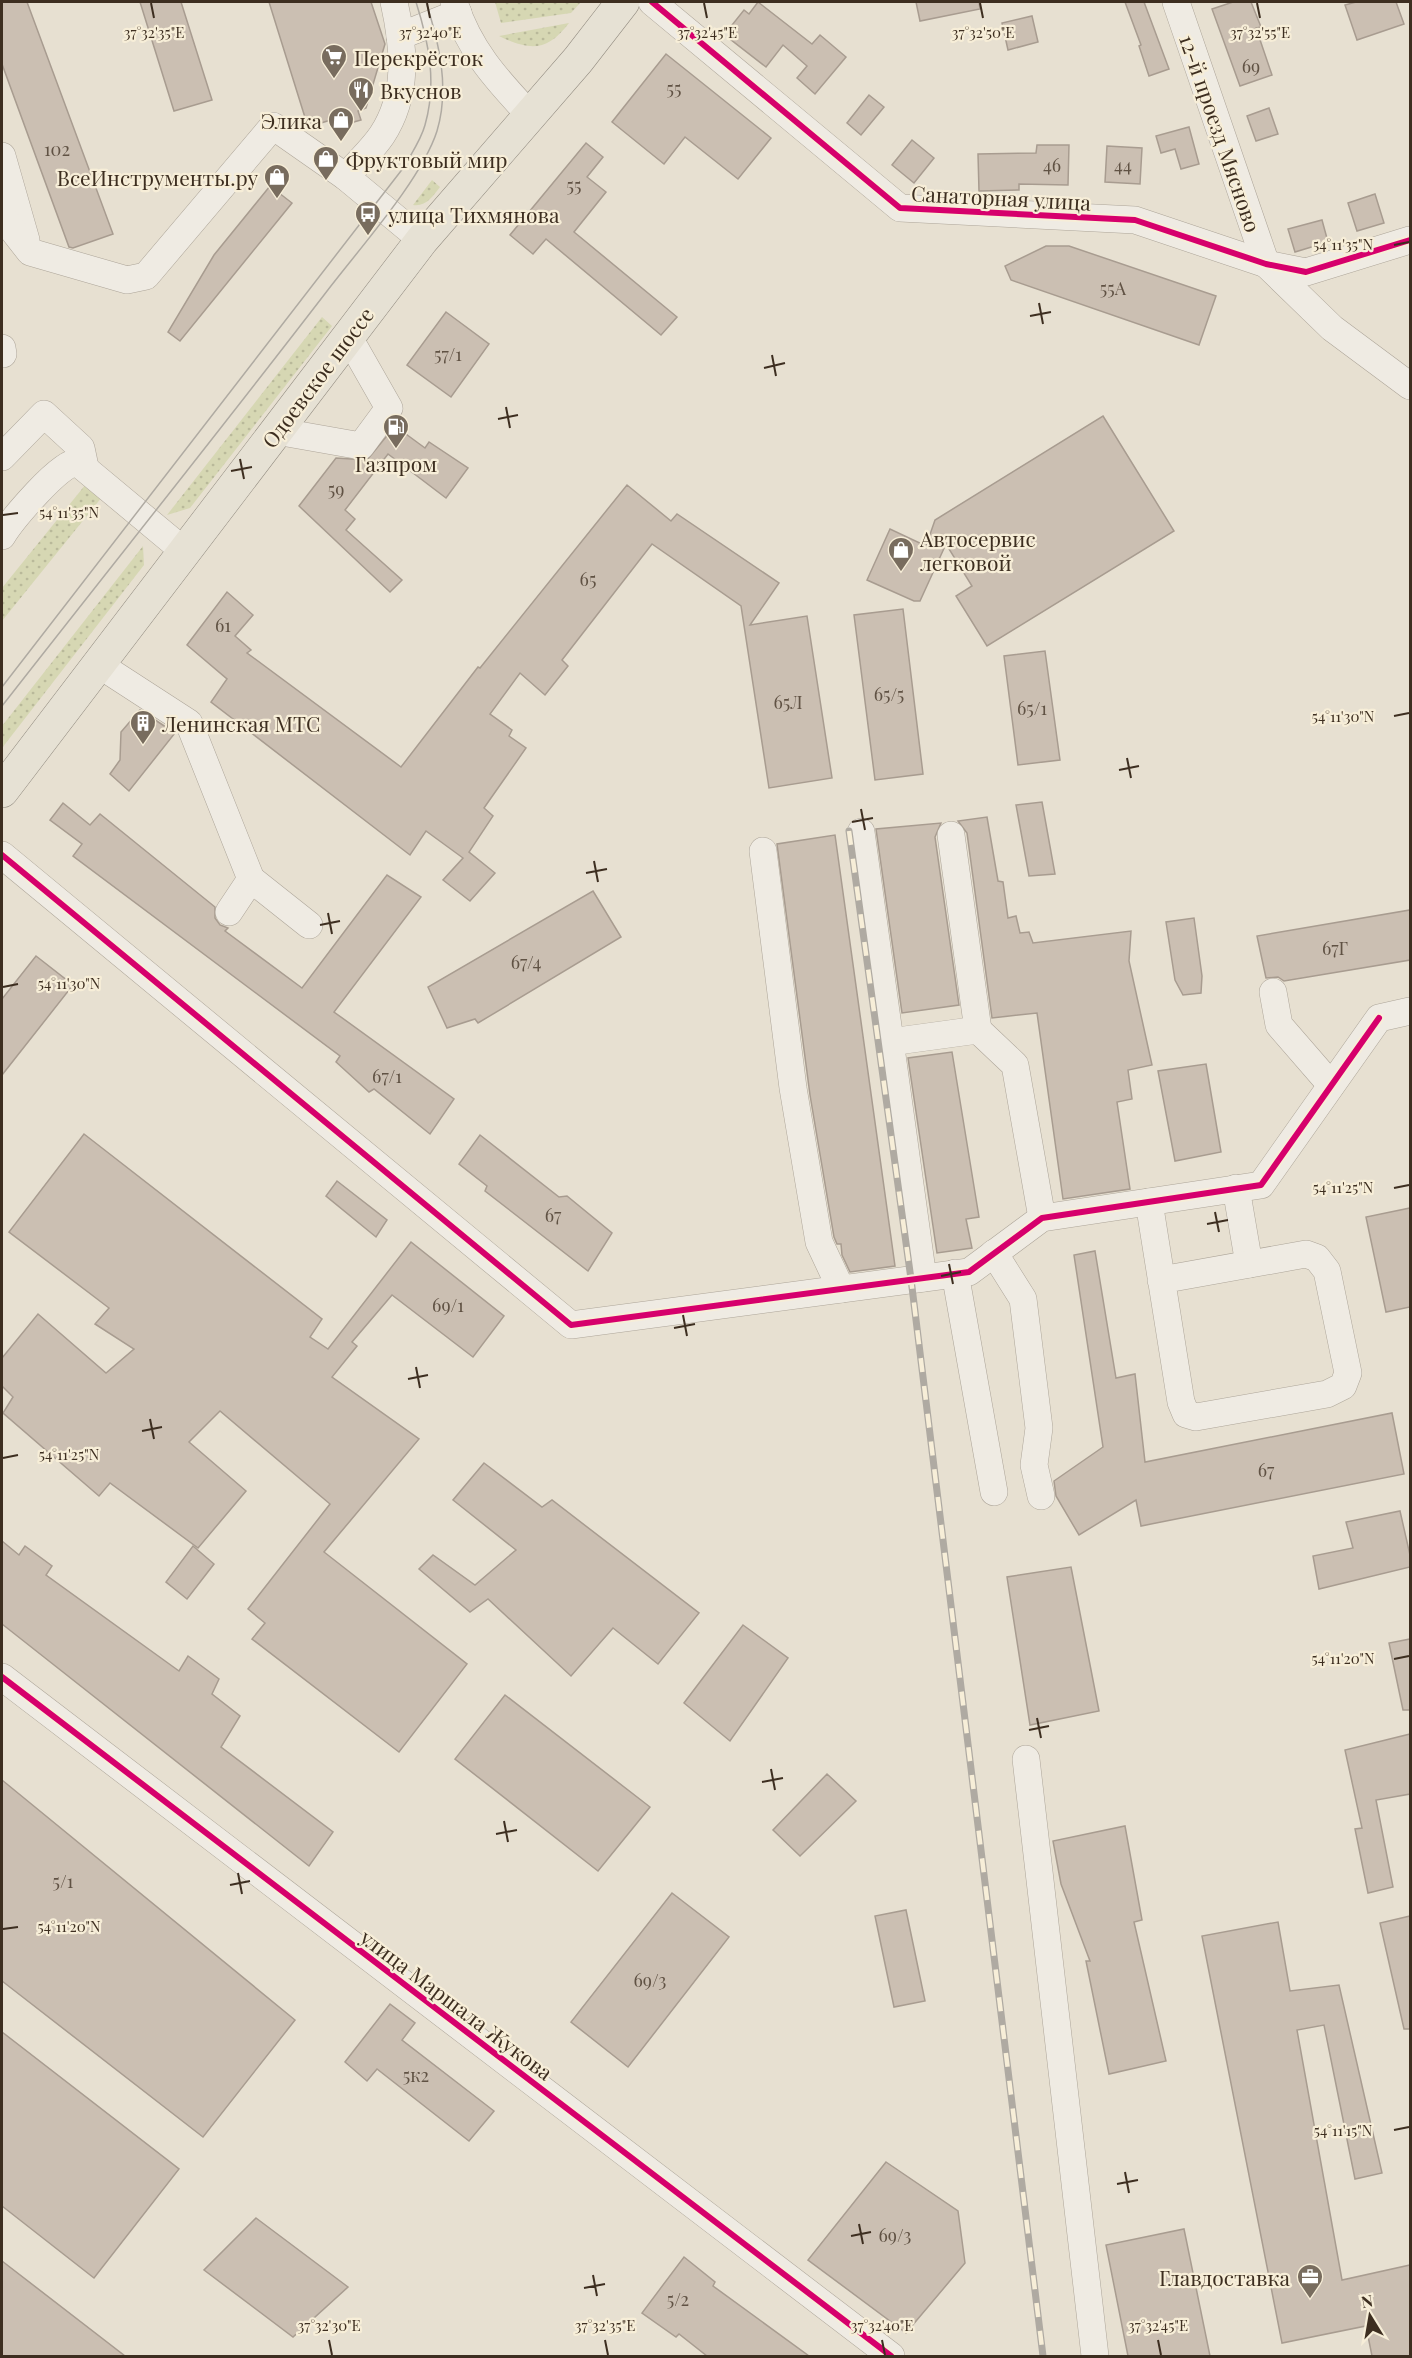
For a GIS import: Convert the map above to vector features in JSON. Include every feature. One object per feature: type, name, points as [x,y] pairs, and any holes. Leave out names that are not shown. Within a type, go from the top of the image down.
[{"type":"main road","name":"Одоевское шоссе","points":[[2,791],[422,240],[578,60],[623,2]]},
{"type":"street","points":[[346,177],[381,135],[396,110],[403,78],[400,36],[394,2]]},
{"type":"street","name":"Санаторная улица","points":[[652,2],[900,208],[1135,220],[1266,264],[1306,272],[1410,240]]},
{"type":"street","name":"12-й проезд Мясново","points":[[1176,2],[1266,264]]},
{"type":"street","points":[[400,36],[456,7],[472,46],[489,71],[529,114]]},
{"type":"street","points":[[2,216],[30,252],[127,280],[146,276],[273,126],[346,177],[422,240]]},
{"type":"street","points":[[2,156],[30,252]]},
{"type":"street","points":[[1266,264],[1332,328],[1410,386]]},
{"type":"street","points":[[276,431],[361,446],[390,408],[348,336]]},
{"type":"street","points":[[2,457],[44,414],[81,448],[84,467]]},
{"type":"street","points":[[2,536],[67,464],[77,462],[184,551]]},
{"type":"street","points":[[98,664],[189,723],[251,879],[309,925]]},
{"type":"street","points":[[861,832],[923,1278]]},
{"type":"street","points":[[951,835],[978,1030],[1015,1065],[1042,1218]]},
{"type":"street","points":[[764,851],[793,1088],[819,1242],[841,1289]]},
{"type":"street","points":[[2,855],[571,1325],[969,1272],[1042,1218],[1261,1185],[1378,1018],[1410,1011]]},
{"type":"street","points":[[229,912],[251,879]]},
{"type":"street","points":[[1273,992],[1279,1025],[1331,1085]]},
{"type":"street","points":[[890,1042],[978,1030]]},
{"type":"street","points":[[1236,1188],[1250,1264]]},
{"type":"street","points":[[1149,1202],[1161,1280],[1181,1401],[1186,1414],[1196,1418],[1327,1394],[1343,1386],[1348,1373],[1327,1271],[1317,1258],[1306,1254],[1161,1280]]},
{"type":"street","points":[[994,1253],[1023,1299],[1039,1428],[1034,1465],[1041,1496]]},
{"type":"street","points":[[955,1273],[994,1492]]},
{"type":"street","name":"улица Маршала Жукова","points":[[2,1677],[891,2356]]},
{"type":"street","points":[[1026,1759],[1095,2356]]},
{"type":"green space","points":[[495,2],[581,2],[571,13],[501,23]]},
{"type":"green space","points":[[569,23],[553,39],[537,46],[520,44],[499,36]]},
{"type":"green space","points":[[432,180],[440,187],[425,203],[413,205]]},
{"type":"green space","points":[[322,317],[332,326],[190,508],[167,515]]},
{"type":"green space","points":[[86,484],[102,497],[2,621],[2,588]]},
{"type":"green space","points":[[143,546],[144,565],[2,748],[2,726]]},
{"type":"building","points":[[2,2],[27,2],[113,234],[73,248],[69,247],[2,64]]},
{"type":"building","points":[[140,2],[181,2],[212,100],[174,111]]},
{"type":"building","name":"Перекрёсток","points":[[269,2],[371,2],[385,44],[366,108],[358,111],[361,120],[336,127],[334,119],[308,127]]},
{"type":"building","points":[[758,2],[812,44],[820,35],[846,57],[815,94],[797,78],[807,66],[783,45],[766,67],[730,39],[738,29],[732,25],[744,10],[749,14]]},
{"type":"building","points":[[916,2],[979,2],[980,9],[920,21]]},
{"type":"building","points":[[1125,2],[1144,2],[1169,69],[1149,76],[1139,46],[1141,45]]},
{"type":"building","points":[[1233,2],[1251,2],[1261,27],[1256,28],[1272,75],[1240,86],[1212,9]]},
{"type":"building","points":[[1356,2],[1396,2],[1404,24],[1357,40],[1345,5]]},
{"type":"building","points":[[1032,16],[1038,42],[1008,50],[1002,23]]},
{"type":"building","points":[[666,54],[771,138],[738,179],[685,137],[664,164],[612,122]]},
{"type":"building","points":[[869,95],[884,107],[861,135],[847,123]]},
{"type":"building","points":[[1269,108],[1278,134],[1256,141],[1247,116]]},
{"type":"building","points":[[1189,127],[1199,164],[1181,169],[1175,149],[1161,153],[1156,136]]},
{"type":"building","points":[[912,140],[934,158],[914,183],[892,165]]},
{"type":"building","points":[[586,143],[603,157],[587,177],[606,192],[574,232],[677,317],[661,335],[546,239],[533,254],[510,235]]},
{"type":"building","points":[[1037,145],[1069,145],[1068,185],[1019,184],[1019,190],[979,191],[978,154],[1036,153]]},
{"type":"building","points":[[1107,146],[1142,148],[1140,184],[1105,182]]},
{"type":"building","points":[[270,186],[292,203],[180,341],[168,332],[214,255]]},
{"type":"building","points":[[1375,194],[1384,223],[1357,231],[1348,203]]},
{"type":"building","points":[[1322,220],[1328,242],[1295,252],[1288,229]]},
{"type":"building","points":[[1046,246],[1069,246],[1216,296],[1199,345],[1011,280],[1005,266]]},
{"type":"building","points":[[446,312],[489,344],[451,397],[407,365]]},
{"type":"building","points":[[1103,416],[1174,531],[987,646],[956,596],[972,586],[946,544],[920,601],[914,601],[867,580],[890,529],[926,546],[935,520]]},
{"type":"building","points":[[395,426],[425,448],[429,442],[468,468],[446,498],[388,454],[345,510],[355,519],[346,530],[402,580],[390,592],[299,506],[336,458],[367,460]]},
{"type":"building","points":[[627,485],[671,521],[677,514],[779,583],[750,625],[807,616],[832,778],[769,788],[741,606],[652,544],[562,660],[568,666],[545,695],[520,673],[490,714],[512,730],[509,736],[526,748],[484,808],[493,816],[469,852],[495,873],[470,901],[443,880],[463,858],[426,831],[410,855],[211,702],[227,679],[187,645],[227,592],[253,615],[235,636],[251,650],[247,653],[401,767],[478,667],[480,668]]},
{"type":"building","points":[[903,609],[923,774],[875,780],[854,615]]},
{"type":"building","points":[[1045,651],[1060,760],[1018,765],[1004,656]]},
{"type":"building","name":"Ленинская МТС","points":[[140,710],[175,733],[129,791],[110,774],[120,760],[121,732]]},
{"type":"building","points":[[1042,802],[1055,874],[1029,876],[1016,805]]},
{"type":"building","points":[[63,803],[90,825],[100,814],[215,907],[215,918],[220,925],[228,928],[225,931],[302,988],[387,875],[421,897],[334,1012],[454,1099],[430,1134],[374,1089],[369,1092],[336,1062],[340,1056],[73,856],[82,844],[50,820]]},
{"type":"building","points":[[987,817],[998,881],[1003,882],[1008,918],[1016,916],[1020,933],[1029,932],[1033,943],[1131,931],[1129,961],[1152,1065],[1128,1070],[1132,1099],[1117,1102],[1130,1189],[1063,1199],[1037,1013],[992,1018],[967,833],[958,821]]},
{"type":"building","points":[[941,823],[935,837],[959,1005],[902,1013],[876,829]]},
{"type":"building","points":[[835,835],[895,1266],[850,1272],[842,1255],[841,1244],[837,1244],[834,1237],[810,1095],[777,844]]},
{"type":"building","points":[[593,891],[621,937],[478,1023],[475,1019],[447,1028],[428,987]]},
{"type":"building","points":[[1410,910],[1410,960],[1284,981],[1278,977],[1266,978],[1257,936]]},
{"type":"building","points":[[1194,918],[1202,976],[1201,993],[1183,995],[1175,980],[1166,922]]},
{"type":"building","points":[[36,956],[73,985],[2,1075],[2,999]]},
{"type":"building","points":[[952,1052],[979,1217],[966,1219],[972,1248],[937,1253],[908,1058]]},
{"type":"building","points":[[1206,1064],[1221,1152],[1175,1161],[1158,1071]]},
{"type":"building","points":[[84,1134],[322,1319],[310,1337],[328,1349],[411,1242],[504,1316],[473,1357],[392,1295],[352,1342],[357,1346],[332,1377],[419,1439],[324,1552],[467,1664],[399,1752],[252,1639],[265,1623],[248,1609],[330,1504],[220,1411],[189,1442],[246,1491],[198,1548],[110,1483],[99,1496],[3,1413],[13,1397],[2,1386],[2,1358],[38,1314],[106,1373],[134,1349],[95,1324],[109,1308],[9,1232]]},
{"type":"building","points":[[480,1135],[559,1197],[567,1196],[612,1233],[588,1271],[485,1191],[487,1186],[459,1164]]},
{"type":"building","points":[[337,1181],[387,1220],[376,1237],[326,1196]]},
{"type":"building","points":[[1410,1208],[1410,1307],[1386,1312],[1366,1217]]},
{"type":"building","points":[[1095,1251],[1116,1378],[1135,1374],[1145,1462],[1392,1413],[1404,1474],[1141,1526],[1136,1500],[1079,1535],[1056,1496],[1054,1481],[1103,1447],[1074,1255]]},
{"type":"building","points":[[484,1463],[542,1507],[552,1500],[699,1613],[658,1664],[613,1628],[571,1676],[488,1599],[470,1612],[419,1569],[433,1555],[475,1585],[516,1550],[453,1500]]},
{"type":"building","points":[[1400,1511],[1410,1555],[1410,1567],[1319,1589],[1313,1556],[1353,1548],[1346,1522]]},
{"type":"building","points":[[2,1541],[19,1555],[25,1546],[52,1566],[46,1575],[179,1671],[188,1656],[219,1679],[212,1694],[240,1716],[221,1747],[333,1832],[309,1866],[2,1624]]},
{"type":"building","points":[[193,1546],[214,1564],[187,1599],[166,1582]]},
{"type":"building","points":[[1071,1567],[1099,1711],[1030,1725],[1007,1577]]},
{"type":"building","points":[[743,1625],[788,1658],[730,1741],[684,1703]]},
{"type":"building","points":[[1410,1639],[1410,1710],[1403,1710],[1389,1643]]},
{"type":"building","points":[[505,1695],[650,1807],[598,1871],[455,1759]]},
{"type":"building","points":[[1410,1734],[1410,1794],[1376,1800],[1393,1887],[1368,1893],[1355,1829],[1362,1828],[1345,1750]]},
{"type":"building","points":[[827,1774],[856,1801],[800,1856],[773,1830]]},
{"type":"building","points":[[2,1780],[295,2020],[203,2137],[2,1981]]},
{"type":"building","points":[[1125,1826],[1142,1920],[1134,1922],[1166,2061],[1109,2074],[1086,1961],[1090,1961],[1061,1884],[1053,1841]]},
{"type":"building","points":[[672,1893],[729,1937],[628,2067],[571,2022]]},
{"type":"building","points":[[906,1910],[925,2001],[894,2007],[875,1916]]},
{"type":"building","points":[[1410,1916],[1410,2029],[1404,2029],[1380,1923]]},
{"type":"building","points":[[1278,1922],[1290,1991],[1339,1985],[1382,2173],[1355,2179],[1324,2025],[1297,2030],[1342,2280],[1410,2265],[1410,2356],[1372,2356],[1366,2326],[1282,2343],[1202,1936]]},
{"type":"building","points":[[390,2004],[415,2023],[402,2040],[494,2111],[469,2141],[377,2069],[367,2081],[345,2062]]},
{"type":"building","points":[[2,2032],[179,2169],[94,2278],[2,2206]]},
{"type":"building","points":[[886,2162],[958,2211],[965,2263],[906,2333],[808,2260]]},
{"type":"building","points":[[256,2218],[348,2287],[293,2337],[204,2270]]},
{"type":"building","points":[[1184,2229],[1210,2356],[1128,2356],[1106,2245]]},
{"type":"building","points":[[684,2257],[715,2282],[713,2286],[809,2356],[707,2356],[679,2334],[676,2337],[642,2313]]},
{"type":"building","points":[[2,2261],[125,2356],[2,2356]]},
{"type":"tram line","points":[[2,687],[404,167],[423,131],[429,109],[430,63],[425,33],[416,2]]},
{"type":"tram line","points":[[2,706],[370,237],[417,172],[437,131],[443,98],[439,49],[426,2]]},
{"type":"railway","points":[[849,831],[911,1279],[1043,2356]]},
{"type":"cycle path","points":[[652,2],[900,208],[1135,220],[1266,264],[1306,272],[1410,240]]},
{"type":"cycle path","points":[[2,855],[571,1325],[969,1272],[1042,1218],[1261,1185],[1379,1018]]},
{"type":"cycle path","points":[[2,1677],[891,2356]]},
{"type":"place","name":"Перекрёсток","points":[[334,80]]},
{"type":"place","name":"Вкуснов","points":[[361,113]]},
{"type":"place","name":"Элика","points":[[341,143]]},
{"type":"place","name":"Фруктовый мир","points":[[326,182]]},
{"type":"place","name":"ВсеИнструменты.ру","points":[[277,200]]},
{"type":"place","name":"улица Тихмянова","points":[[368,237]]},
{"type":"place","name":"Газпром","points":[[396,450]]},
{"type":"place","name":"Автосервис легковой","points":[[901,573]]},
{"type":"place","name":"Ленинская МТС","points":[[143,746]]},
{"type":"place","name":"Главдоставка","points":[[1310,2300]]}]
